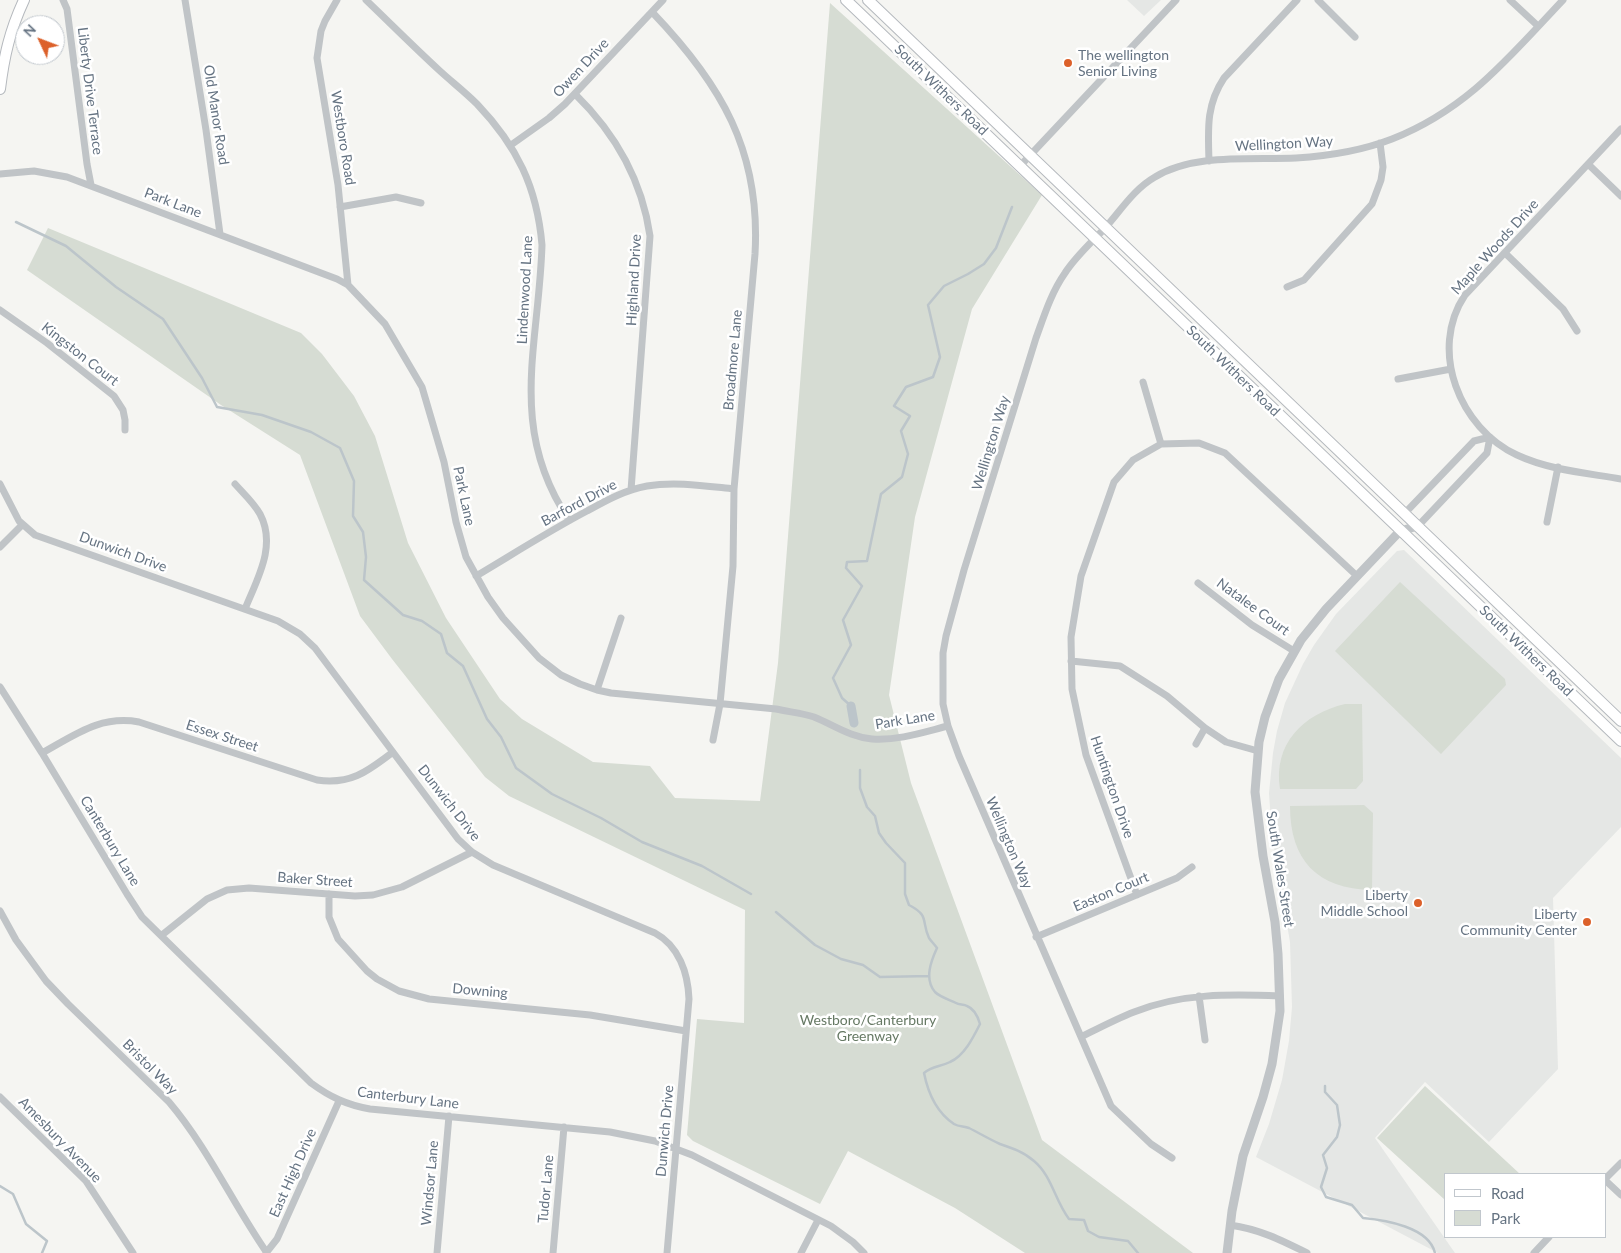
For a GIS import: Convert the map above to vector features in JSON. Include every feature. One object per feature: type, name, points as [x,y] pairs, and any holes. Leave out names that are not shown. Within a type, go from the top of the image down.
[{"type":"main road","points":[[0,89],[6,48],[13,24],[24,0]]},
{"type":"main road","name":"South Withers Road","points":[[846,0],[1621,741]]},
{"type":"main road","name":"South Withers Road","points":[[868,0],[1621,721]]},
{"type":"street","name":"Liberty Drive Terrace","points":[[63,0],[67,9],[91,185]]},
{"type":"street","name":"Old Manor Road","points":[[185,0],[206,130],[220,234]]},
{"type":"street","name":"Westboro Road","points":[[337,0],[323,26],[317,52],[340,207],[348,285]]},
{"type":"street","name":"Lindenwood Lane","points":[[366,0],[477,104],[495,124],[522,164],[530,183],[540,224],[542,245],[530,393],[533,430],[544,472],[569,520]]},
{"type":"street","name":"Owen Drive","points":[[510,145],[549,118],[575,94],[663,0]]},
{"type":"street","points":[[1020,166],[1176,0]]},
{"type":"street","points":[[1209,160],[1208,123],[1210,109],[1218,87],[1224,78],[1297,0]]},
{"type":"street","points":[[1318,0],[1355,37]]},
{"type":"street","points":[[1510,0],[1538,26]]},
{"type":"street","name":"Wellington Way","points":[[1172,1158],[1151,1144],[1111,1106],[959,756],[948,726],[943,704],[943,653],[946,636],[964,570],[1036,338],[1049,301],[1070,265],[1132,195],[1154,177],[1181,165],[1209,160],[1316,157],[1342,153],[1380,143],[1415,129],[1459,102],[1494,73],[1563,0]]},
{"type":"street","name":"Broadmore Lane","points":[[652,12],[679,40],[723,102],[739,136],[751,180],[756,217],[756,245],[734,489],[733,566],[720,704],[713,740]]},
{"type":"street","name":"Highland Drive","points":[[575,94],[604,125],[625,157],[640,192],[650,236],[631,490]]},
{"type":"street","name":"Maple Woods Drive","points":[[1621,129],[1465,295],[1456,309],[1449,343],[1451,369],[1455,384],[1468,411],[1490,437],[1516,455],[1532,461],[1621,479]]},
{"type":"street","points":[[1287,287],[1304,280],[1372,204],[1381,180],[1383,167],[1380,143]]},
{"type":"street","points":[[1588,164],[1621,196]]},
{"type":"street","name":"Park Lane","points":[[0,174],[34,172],[53,174],[91,185],[348,285],[385,324],[422,387],[444,462],[456,522],[466,556],[476,576],[503,618],[539,658],[561,675],[580,684],[611,693],[776,708],[804,714],[843,732],[872,739],[894,738],[948,726]]},
{"type":"street","points":[[340,207],[396,197],[420,204]]},
{"type":"street","points":[[1504,253],[1564,309],[1576,331]]},
{"type":"street","name":"Kingston Court","points":[[0,310],[47,343],[114,396],[123,410],[125,430]]},
{"type":"street","points":[[1398,379],[1451,369]]},
{"type":"street","points":[[1143,382],[1161,444]]},
{"type":"street","points":[[1490,437],[1487,453],[1418,526],[1400,531],[1404,513],[1474,441],[1490,437]]},
{"type":"street","name":"Huntington Drive","points":[[1137,895],[1086,754],[1072,689],[1071,637],[1081,576],[1114,482],[1132,460],[1161,444],[1199,443],[1225,453],[1357,576]]},
{"type":"street","points":[[1547,522],[1558,467]]},
{"type":"street","points":[[0,484],[22,526],[0,547]]},
{"type":"street","points":[[235,484],[260,515],[267,534],[266,555],[245,609]]},
{"type":"street","name":"Barford Drive","points":[[476,576],[569,520],[618,494],[648,486],[676,484],[734,489]]},
{"type":"street","name":"Dunwich Drive","points":[[22,526],[35,534],[278,621],[292,628],[308,640],[458,839],[472,852],[493,865],[664,938],[677,954],[683,966],[689,999],[667,1253]]},
{"type":"street","name":"South Wales Street","points":[[1227,1253],[1230,1225],[1243,1156],[1272,1064],[1280,1011],[1275,922],[1262,856],[1256,792],[1258,751],[1263,725],[1270,700],[1279,679],[1294,651],[1311,626],[1400,531]]},
{"type":"street","name":"Natalee Court","points":[[1198,583],[1252,625],[1294,651]]},
{"type":"street","points":[[597,690],[621,618]]},
{"type":"street","points":[[1071,661],[1120,666],[1167,696],[1205,728],[1226,742],[1258,751]]},
{"type":"street","name":"Canterbury Lane","points":[[0,687],[134,906],[147,922],[311,1083],[339,1101],[370,1109],[564,1127],[637,1136],[655,1141],[692,1155],[818,1220],[843,1234],[864,1253]]},
{"type":"street","name":"Essex Street","points":[[42,753],[92,726],[103,722],[121,720],[138,722],[318,780],[345,780],[360,775],[393,752]]},
{"type":"street","points":[[1196,744],[1205,728]]},
{"type":"street","name":"Baker Street","points":[[162,935],[207,899],[227,890],[249,888],[355,896],[373,895],[390,891],[472,852]]},
{"type":"street","name":"Easton Court","points":[[1036,936],[1176,878],[1192,867]]},
{"type":"street","name":"Downing","points":[[329,894],[329,917],[338,939],[367,971],[399,991],[429,999],[590,1015],[686,1031]]},
{"type":"street","name":"Bristol Way","points":[[0,911],[16,940],[46,981],[181,1116],[267,1253]]},
{"type":"street","points":[[1082,1037],[1135,1011],[1170,1001],[1199,996],[1242,994],[1280,996]]},
{"type":"street","points":[[1199,996],[1205,1040]]},
{"type":"street","name":"Amesbury Avenue","points":[[0,1097],[86,1181],[133,1253]]},
{"type":"street","name":"East High Drive","points":[[267,1253],[277,1239],[339,1101]]},
{"type":"street","name":"Windsor Lane","points":[[436,1253],[449,1116]]},
{"type":"street","name":"Tudor Lane","points":[[553,1253],[564,1127]]},
{"type":"street","points":[[1606,1178],[1621,1162]]},
{"type":"street","points":[[1606,1180],[1621,1195]]},
{"type":"street","points":[[801,1253],[818,1220]]},
{"type":"street","points":[[1230,1225],[1252,1228],[1275,1236],[1307,1253]]},
{"type":"street","points":[[1534,1253],[1548,1238]]},
{"type":"shaded area","points":[[1127,0],[1161,0],[1144,16]]},
{"type":"shaded area","name":"Liberty Middle School","points":[[1404,550],[1621,758],[1621,827],[1553,898],[1558,1069],[1489,1142],[1425,1082],[1375,1138],[1455,1253],[1438,1253],[1256,1157],[1269,1124],[1282,1080],[1289,1041],[1292,1007],[1290,942],[1272,836],[1269,793],[1277,731],[1285,703],[1314,645],[1336,614],[1397,551]]},
{"type":"green space","name":"Westboro/Canterbury Greenway","points":[[830,3],[1042,195],[972,309],[915,517],[889,695],[911,783],[1042,1140],[1193,1253],[1025,1253],[955,1208],[848,1151],[820,1204],[693,1141],[687,1135],[697,1019],[744,1023],[745,910],[509,796],[485,777],[360,616],[300,455],[221,405],[27,270],[48,228],[301,333],[322,354],[354,396],[375,436],[408,543],[446,618],[500,699],[522,719],[593,762],[650,766],[675,798],[760,801],[778,663]]},
{"type":"green space","points":[[1400,582],[1505,679],[1506,685],[1441,754],[1335,651]]},
{"type":"green space","points":[[1345,704],[1362,704],[1363,781],[1356,789],[1280,789],[1279,773],[1281,758],[1286,745],[1294,733],[1316,715]]},
{"type":"green space","points":[[1364,805],[1373,813],[1372,890],[1336,884],[1310,868],[1301,856],[1291,825],[1290,806]]},
{"type":"green space","points":[[1425,1086],[1519,1173],[1444,1173],[1444,1199],[1377,1138]]},
{"type":"waterway","points":[[851,706],[842,698],[833,678],[851,645],[843,620],[862,586],[846,568],[847,562],[867,561],[881,494],[902,477],[908,454],[901,431],[910,416],[894,406],[906,387],[933,377],[940,357],[928,305],[944,286],[984,264],[996,248],[1012,207]]},
{"type":"waterway","points":[[16,222],[66,246],[116,287],[163,319],[202,378],[217,407],[262,415],[311,432],[340,448],[354,481],[353,516],[363,532],[366,557],[364,580],[403,615],[422,621],[441,634],[447,653],[463,666],[487,719],[501,737],[516,768],[552,794],[601,818],[642,842],[702,866],[751,894]]},
{"type":"waterway","points":[[851,706],[854,723]]},
{"type":"waterway","points":[[860,770],[860,788],[867,807],[875,816],[879,833],[905,863],[905,894],[909,905],[920,912],[929,938],[937,948],[929,976],[932,987],[940,995],[972,1009],[980,1024],[960,1056],[924,1073],[934,1102],[942,1114],[954,1124],[969,1128],[1022,1153],[1034,1161],[1045,1174],[1069,1219],[1084,1220],[1088,1231],[1099,1237],[1128,1241],[1138,1253]]},
{"type":"waterway","points":[[776,912],[815,945],[841,959],[863,965],[880,977],[929,976]]},
{"type":"waterway","points":[[1325,1086],[1325,1092],[1337,1105],[1340,1125],[1337,1137],[1323,1155],[1327,1168],[1321,1187],[1326,1197],[1352,1205],[1363,1218],[1394,1223],[1415,1231],[1431,1244],[1435,1253]]},
{"type":"waterway","points":[[0,1186],[13,1194],[26,1224],[47,1241],[42,1253]]},
{"type":"place","name":"The wellington Senior Living","points":[[1068,63]]},
{"type":"place","name":"Liberty Middle School","points":[[1418,903]]},
{"type":"place","name":"Liberty Community Center","points":[[1587,922]]}]
